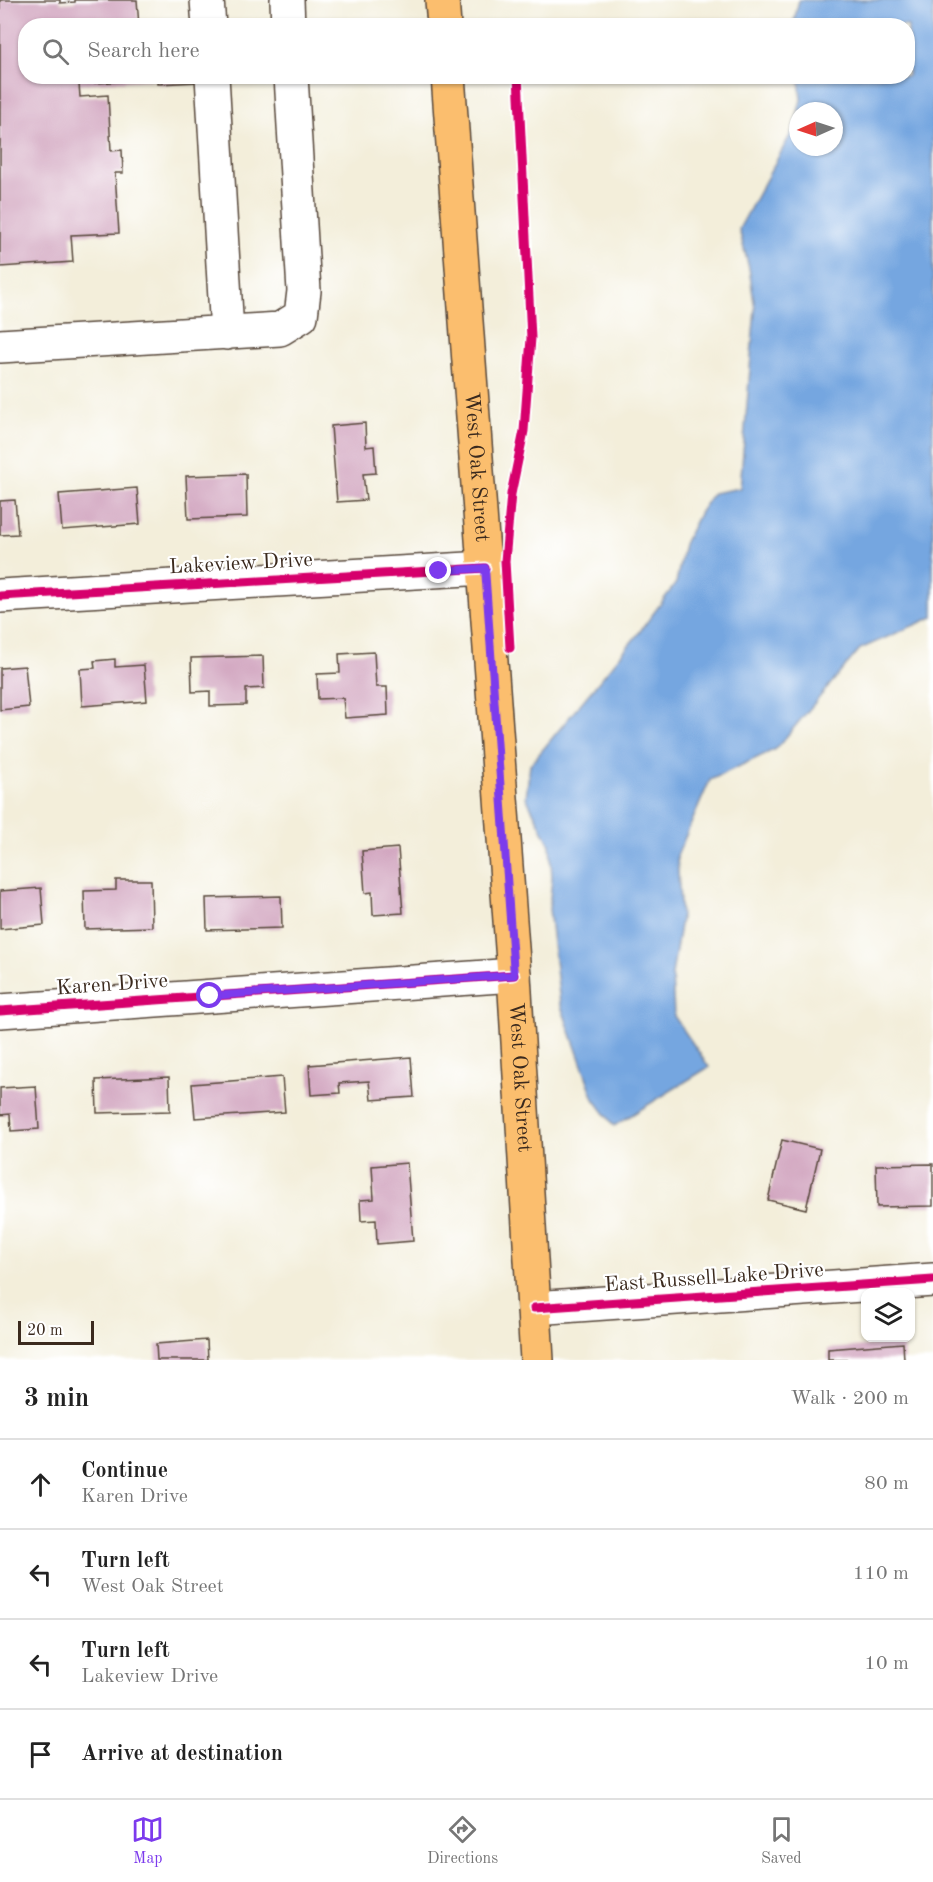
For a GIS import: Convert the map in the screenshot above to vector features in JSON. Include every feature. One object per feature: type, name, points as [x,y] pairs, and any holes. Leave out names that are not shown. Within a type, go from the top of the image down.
[{"type":"main road","points":[[442,0],[443,18]]},
{"type":"main road","name":"West Oak Street","points":[[449,84],[514,975],[537,1360]]},
{"type":"street","points":[[207,0],[208,18]]},
{"type":"street","points":[[287,0],[288,18]]},
{"type":"street","points":[[212,84],[227,333]]},
{"type":"street","points":[[0,346],[280,329],[301,316],[304,291],[291,84]]},
{"type":"street","name":"Lakeview Drive","points":[[0,596],[485,568]]},
{"type":"street","name":"Karen Drive","points":[[0,1011],[514,975]]},
{"type":"street","name":"East Russell Lake Drive","points":[[534,1308],[933,1280]]},
{"type":"water","points":[[799,0],[933,0],[933,617],[860,649],[776,749],[710,780],[677,856],[681,919],[672,974],[674,1016],[709,1067],[614,1126],[594,1099],[560,1003],[549,909],[552,878],[550,845],[526,797],[530,765],[638,634],[676,583],[684,544],[700,512],[713,493],[740,488],[755,309],[749,268],[739,229],[789,137],[789,156],[843,156],[843,102],[800,102],[800,84],[915,84],[915,18],[795,18]]},
{"type":"building","points":[[0,0],[60,0],[60,3],[75,2],[75,0],[137,0],[138,18],[18,18],[18,84],[79,84],[80,97],[108,95],[111,151],[122,150],[123,173],[115,173],[119,233],[71,235],[73,262],[0,267]]},
{"type":"building","points":[[365,423],[366,447],[374,446],[376,473],[363,474],[366,500],[337,502],[331,426]]},
{"type":"building","points":[[246,474],[247,517],[188,519],[186,476]]},
{"type":"building","points":[[137,488],[140,524],[62,530],[59,494]]},
{"type":"building","points":[[15,500],[18,534],[0,535],[0,501]]},
{"type":"building","points":[[374,652],[376,687],[387,687],[388,715],[345,718],[343,698],[318,699],[317,674],[340,673],[339,654]]},
{"type":"building","points":[[263,656],[264,688],[246,689],[246,705],[210,706],[210,691],[192,692],[191,658]]},
{"type":"building","points":[[115,659],[115,667],[144,665],[147,701],[82,706],[80,669],[95,668],[94,661]]},
{"type":"building","points":[[25,666],[29,707],[0,710],[0,668]]},
{"type":"building","points":[[398,848],[403,913],[373,915],[372,892],[365,893],[362,851]]},
{"type":"building","points":[[116,880],[151,880],[152,927],[85,929],[84,891],[116,890]]},
{"type":"building","points":[[41,888],[44,925],[0,929],[0,891]]},
{"type":"building","points":[[281,896],[282,928],[207,930],[206,898]]},
{"type":"building","points":[[411,1057],[414,1097],[371,1100],[369,1081],[339,1083],[340,1093],[311,1095],[309,1065]]},
{"type":"building","points":[[169,1077],[170,1111],[97,1113],[96,1080]]},
{"type":"building","points":[[282,1077],[285,1112],[195,1118],[192,1084]]},
{"type":"building","points":[[36,1086],[39,1129],[11,1131],[10,1114],[0,1115],[0,1088]]},
{"type":"building","points":[[782,1140],[820,1149],[806,1209],[768,1200]]},
{"type":"building","points":[[407,1163],[413,1241],[377,1244],[376,1220],[361,1221],[360,1200],[374,1199],[372,1166]]},
{"type":"building","points":[[933,1164],[933,1206],[877,1207],[876,1165]]},
{"type":"building","points":[[207,1340],[208,1360],[157,1360],[156,1344]]},
{"type":"building","points":[[903,1343],[904,1360],[828,1360],[828,1349]]},
{"type":"cycle path","points":[[510,648],[505,561],[511,494],[524,431],[531,338],[518,84]]},
{"type":"cycle path","points":[[0,596],[485,568]]},
{"type":"cycle path","points":[[0,1011],[514,975]]},
{"type":"cycle path","points":[[534,1308],[933,1280]]},
{"type":"route","points":[[210,996],[514,975],[485,568],[439,571]]}]
